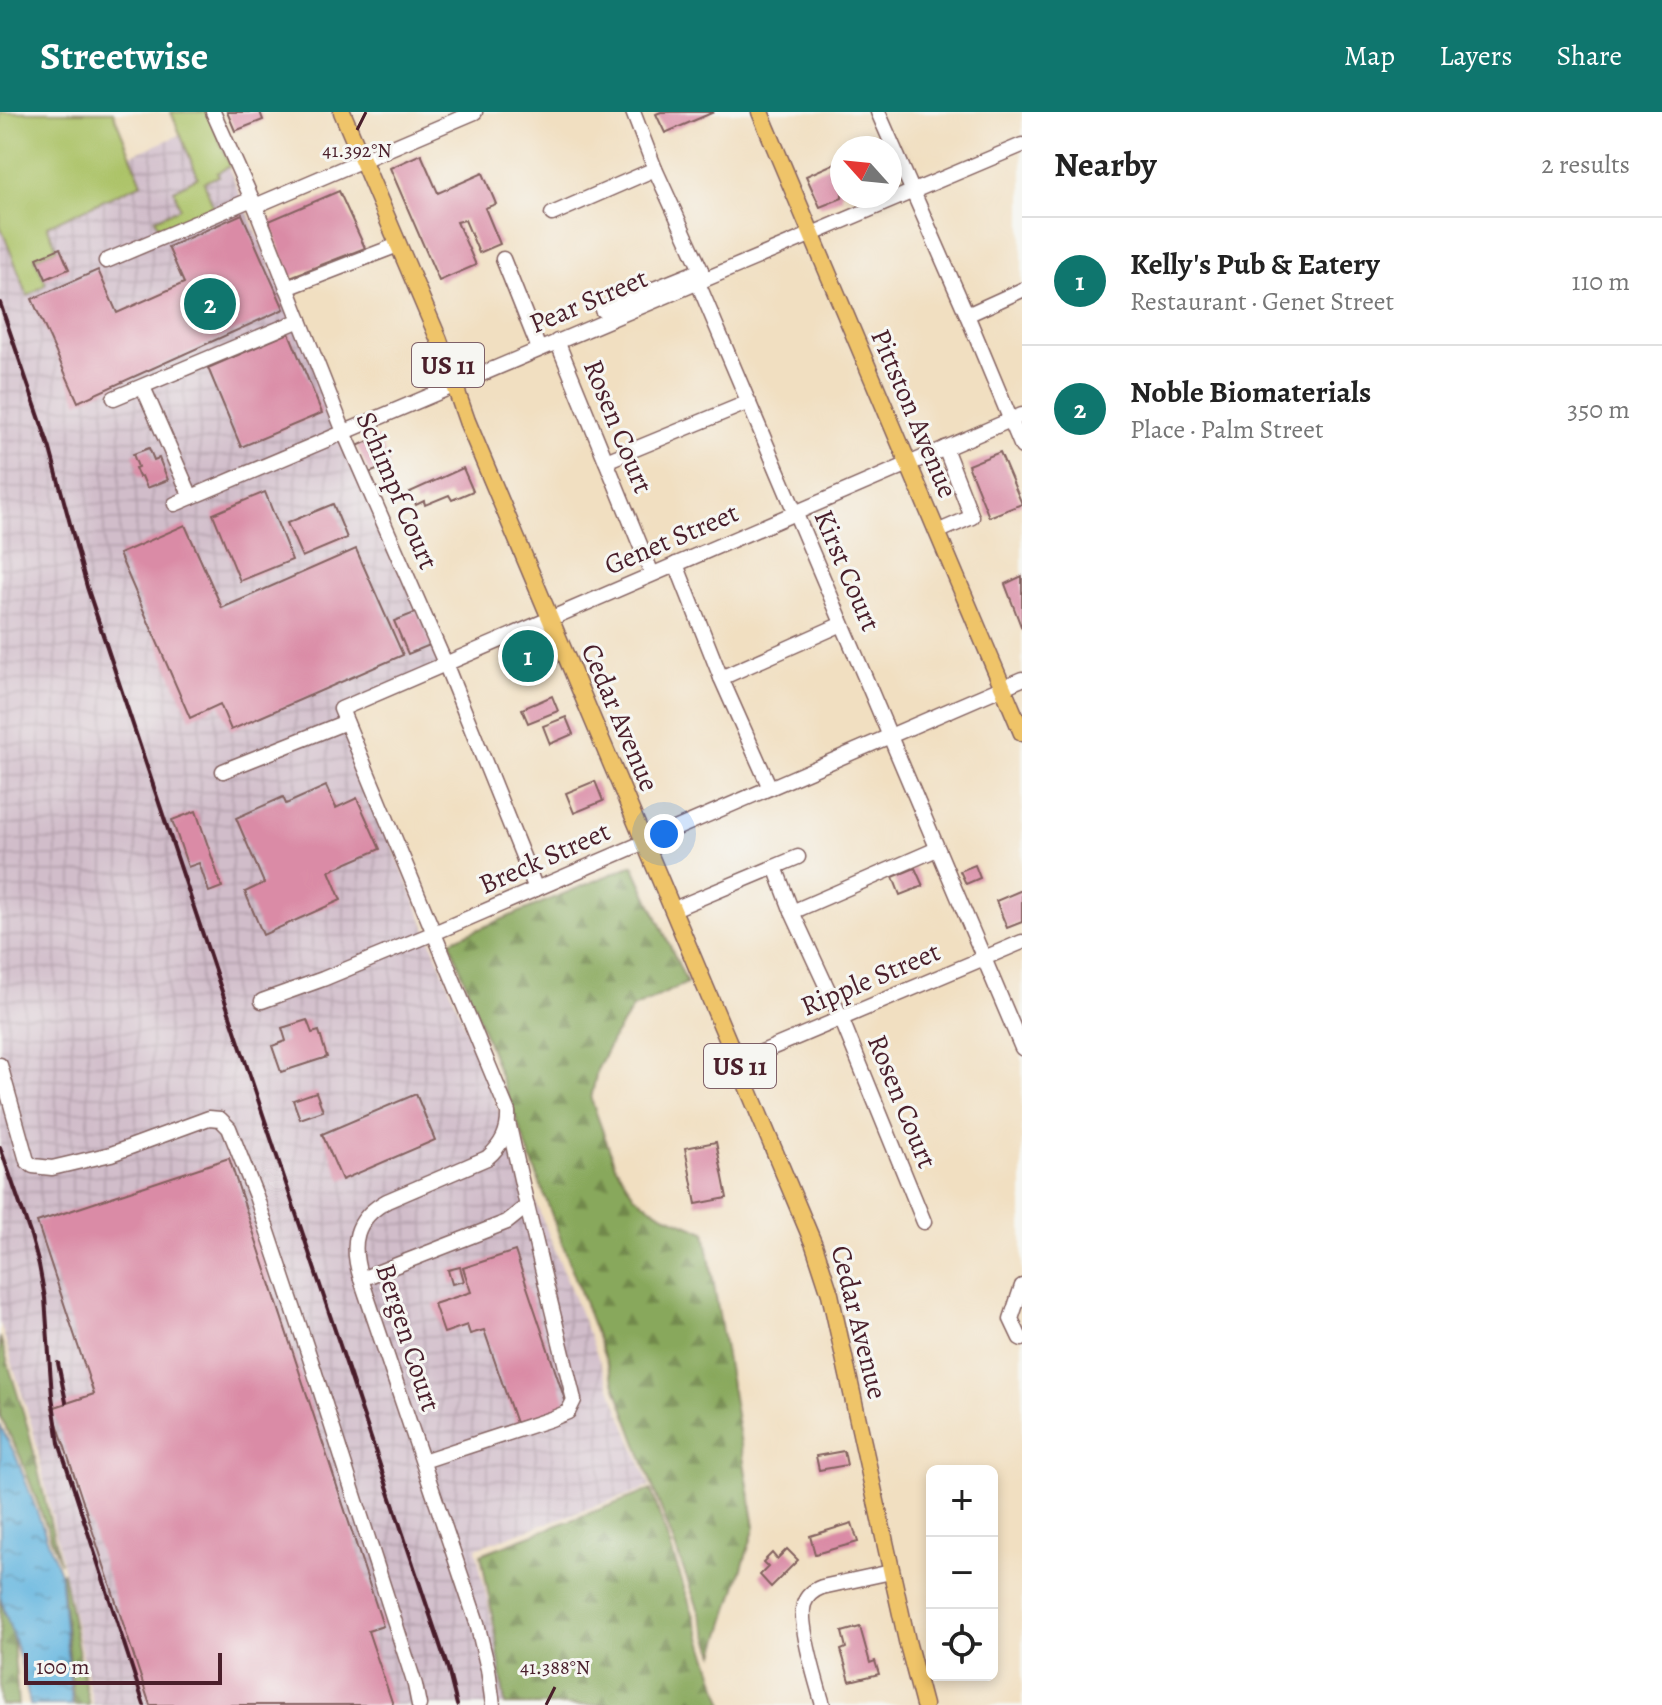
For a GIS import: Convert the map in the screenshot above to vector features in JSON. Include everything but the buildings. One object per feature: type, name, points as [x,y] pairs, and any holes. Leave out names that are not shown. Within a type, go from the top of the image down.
[{"type":"main road","name":"Cedar Avenue","points":[[342,112],[439,340],[467,421],[823,1268],[891,1572]]},
{"type":"main road","name":"Pittston Avenue","points":[[760,112],[1022,733]]},
{"type":"main road","name":"US 11","points":[[891,1572],[924,1705]]},
{"type":"street","name":"Schimpf Court","points":[[213,112],[254,203],[344,432],[445,663],[536,889]]},
{"type":"street","name":"Kirst Court","points":[[633,112],[795,513],[1022,1048]]},
{"type":"street","points":[[878,112],[1016,418],[1022,447]]},
{"type":"street","points":[[106,261],[363,160],[469,113]]},
{"type":"street","name":"Pear Street","points":[[175,504],[539,349],[699,276],[811,234],[1022,145]]},
{"type":"street","points":[[552,214],[655,169]]},
{"type":"street","points":[[287,288],[398,245]]},
{"type":"street","points":[[503,259],[539,349]]},
{"type":"street","points":[[602,310],[699,276]]},
{"type":"street","points":[[967,315],[1022,290]]},
{"type":"street","points":[[114,398],[300,320]]},
{"type":"street","name":"Rosen Court","points":[[557,341],[652,574]]},
{"type":"street","points":[[143,387],[191,497]]},
{"type":"street","points":[[606,461],[749,402]]},
{"type":"street","name":"Genet Street","points":[[223,771],[344,716],[445,663],[1016,418]]},
{"type":"street","points":[[937,532],[972,517],[945,448]]},
{"type":"street","points":[[676,564],[721,678],[770,788]]},
{"type":"street","points":[[721,678],[842,624]]},
{"type":"street","name":"Breck Street","points":[[262,1001],[434,933],[1022,679]]},
{"type":"street","points":[[344,716],[508,1112],[527,1206],[574,1400],[568,1412],[551,1419],[423,1461]]},
{"type":"street","points":[[792,912],[937,849]]},
{"type":"street","points":[[674,909],[798,857]]},
{"type":"street","name":"Rosen Court","points":[[775,867],[792,912],[841,1018],[924,1222]]},
{"type":"street","name":"Ripple Street","points":[[738,1062],[1022,942]]},
{"type":"street","points":[[0,1065],[27,1161],[33,1166],[52,1168],[111,1154],[209,1118],[220,1119],[229,1128],[256,1196],[312,1364],[419,1705]]},
{"type":"street","name":"Bergen Court","points":[[493,1705],[477,1623],[361,1279],[355,1246],[356,1236],[367,1215],[387,1201],[482,1162],[499,1146],[509,1124]]},
{"type":"street","points":[[361,1279],[507,1222],[527,1206]]},
{"type":"street","points":[[1022,1286],[1011,1319],[1022,1339]]},
{"type":"street","points":[[823,1705],[804,1626],[803,1610],[807,1598],[822,1587],[891,1572]]},
{"type":"shaded area","points":[[209,123],[444,664],[338,709],[650,1487],[476,1548],[495,1637],[504,1705],[93,1705],[33,1430],[0,1323],[0,209]]},
{"type":"green space","points":[[0,112],[113,112],[142,183],[47,226],[57,249],[35,258],[46,284],[28,296],[0,225]]},
{"type":"green space","points":[[171,112],[208,112],[230,166],[217,173],[219,176],[204,182],[214,208],[160,231],[155,219],[180,208],[174,190],[198,177]]},
{"type":"green space","points":[[633,865],[687,983],[633,1008],[597,1070],[591,1099],[615,1165],[634,1195],[662,1214],[705,1232],[755,1527],[715,1654],[450,941]]},
{"type":"green space","points":[[0,1337],[28,1428],[60,1563],[20,1456],[0,1416]]},
{"type":"green space","points":[[651,1490],[724,1705],[505,1705],[481,1554]]},
{"type":"green space","points":[[63,1572],[89,1705],[74,1705]]},
{"type":"green space","points":[[0,1597],[5,1615],[11,1614],[18,1705],[0,1705]]},
{"type":"water","points":[[0,1425],[16,1456],[60,1573],[72,1705],[30,1705],[21,1662],[0,1596]]},
{"type":"railway","points":[[0,303],[50,449],[87,587],[448,1669],[457,1705]]},
{"type":"railway","points":[[0,1147],[39,1265],[59,1443],[144,1705]]},
{"type":"railway","points":[[58,1363],[66,1402]]},
{"type":"place","name":"Noble Biomaterials","points":[[210,304]]},
{"type":"place","name":"Kelly's Pub & Eatery","points":[[528,656]]}]
